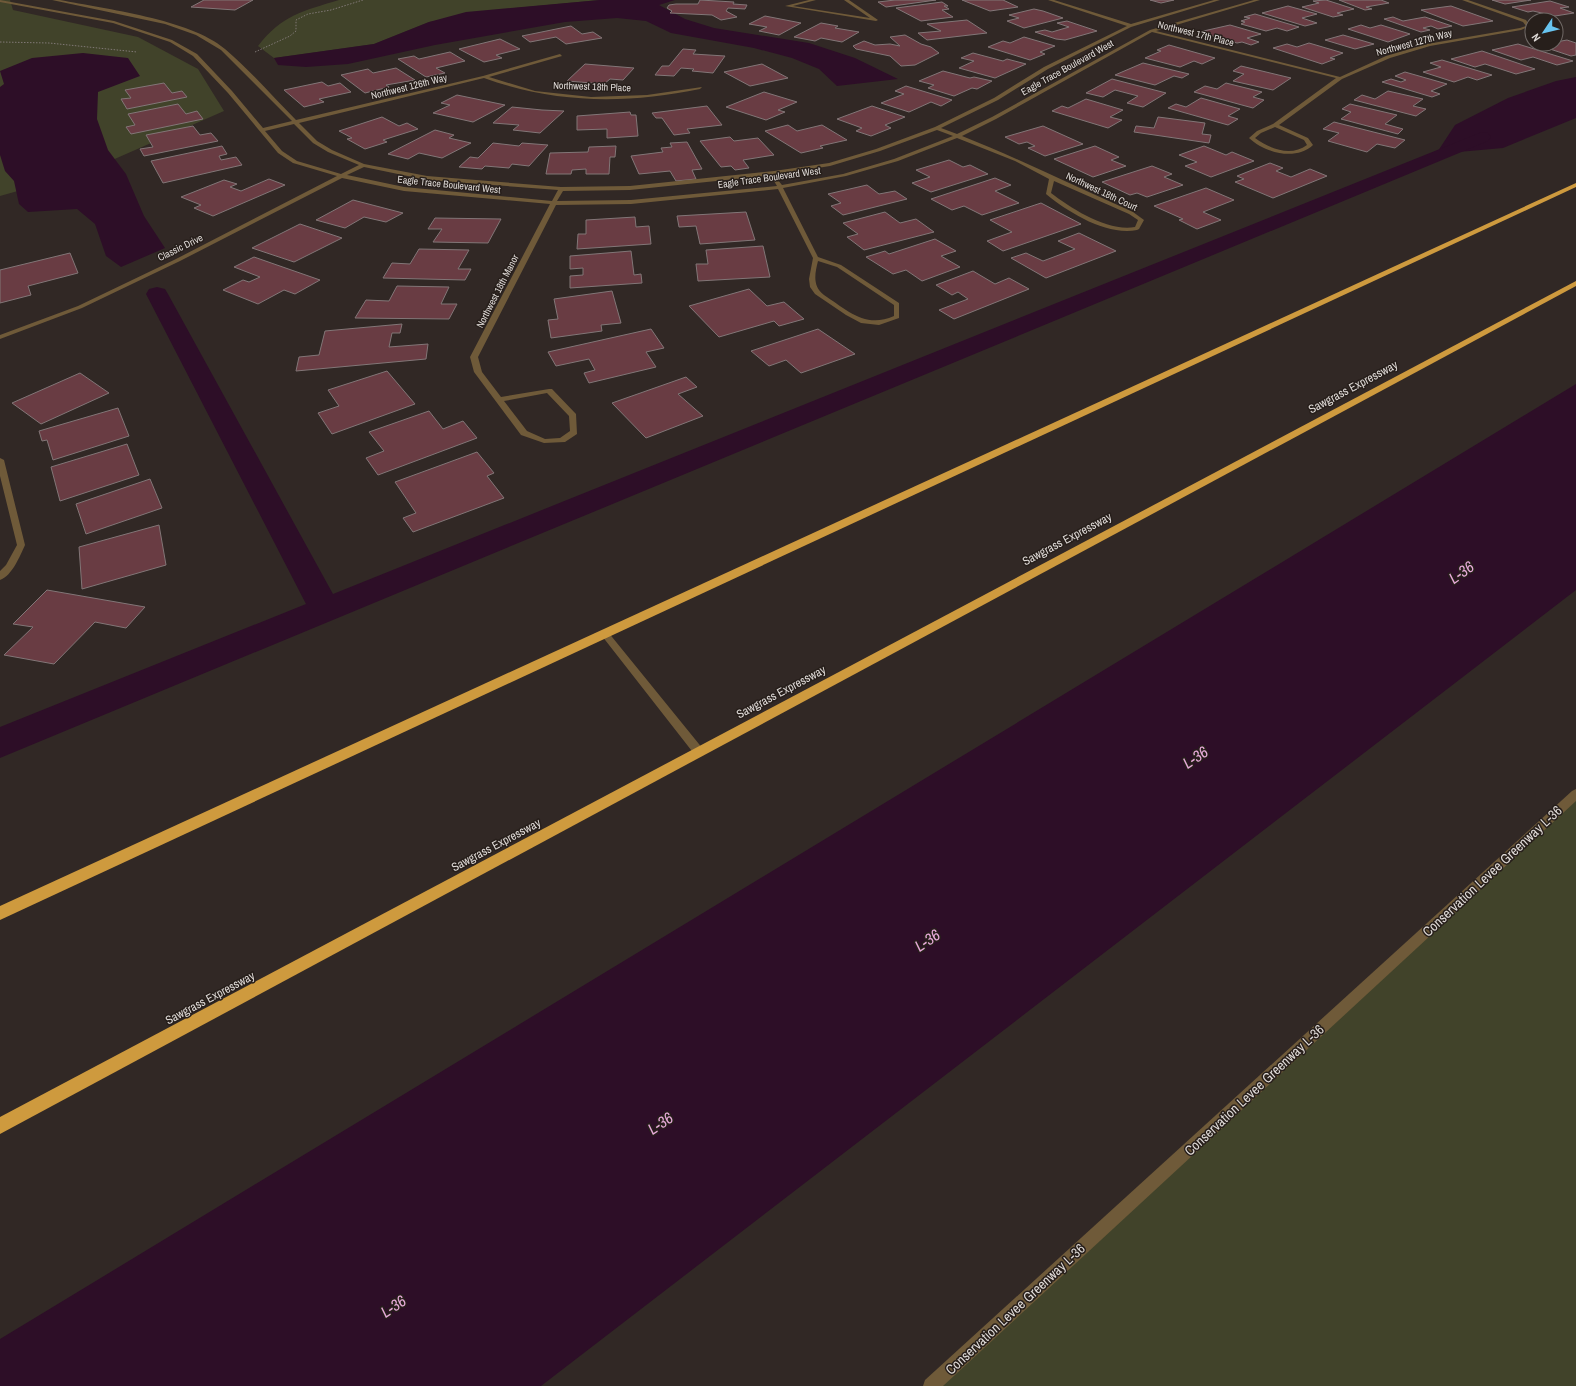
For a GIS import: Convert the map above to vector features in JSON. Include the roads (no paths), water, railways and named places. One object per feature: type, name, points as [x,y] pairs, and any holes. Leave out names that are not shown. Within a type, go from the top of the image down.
[{"type":"highway","points":[[0,914],[1576,185]]},
{"type":"highway","name":"Sawgrass Expressway","points":[[0,1126],[1576,283]]},
{"type":"street","points":[[17,4],[30,0]]},
{"type":"street","name":"Eagle Trace Boulevard West","points":[[54,0],[166,23],[197,34],[223,49],[294,123],[315,142],[330,151],[363,164],[427,178],[561,189],[630,188],[774,173],[830,164],[878,150],[938,128],[996,99],[1046,68],[1130,26],[1218,0]]},
{"type":"street","points":[[814,0],[787,6],[876,20],[846,0]]},
{"type":"street","name":"Northwest 17th Place","points":[[1050,0],[1130,26],[1340,78]]},
{"type":"street","name":"Eagle Trace Boulevard West","points":[[0,1],[114,22],[171,41],[195,55],[280,152],[295,162],[342,176],[404,189],[553,203],[631,202],[780,187],[844,175],[896,160],[958,136],[994,118],[1151,31],[1258,0]]},
{"type":"street","name":"Northwest 127th Way","points":[[1275,125],[1306,139],[1310,145],[1304,151],[1291,152],[1274,150],[1259,144],[1252,138],[1259,132],[1275,125],[1340,78],[1388,57],[1429,45],[1521,29],[1528,26],[1525,21],[1464,0]]},
{"type":"street","name":"Northwest 126th Way","points":[[262,130],[484,77],[560,55]]},
{"type":"street","name":"Northwest 18th Place","points":[[484,77],[506,86],[527,91],[589,97],[657,96],[700,88]]},
{"type":"street","name":"Northwest 18th Court","points":[[938,128],[1017,160],[1052,178],[1131,213],[1141,220],[1136,228],[1126,230],[1112,228],[1056,200],[1048,193],[1052,178]]},
{"type":"street","name":"Classic Drive","points":[[0,337],[80,307],[342,176],[363,164]]},
{"type":"street","points":[[774,173],[816,258],[839,266],[897,304],[897,317],[887,323],[874,324],[854,319],[815,290],[811,273],[816,258]]},
{"type":"street","name":"Northwest 18th Manor","points":[[498,400],[549,391],[574,416],[574,432],[562,440],[544,441],[524,433],[498,400],[478,372],[474,357],[561,189]]},
{"type":"street","points":[[0,460],[21,546],[9,566],[0,577]]},
{"type":"street","points":[[605,634],[699,752]]},
{"type":"street","name":"Conservation Levee Greenway L-36","points":[[931,1386],[1576,794]]},
{"type":"water","points":[[600,0],[675,0],[659,5],[685,19],[714,28],[809,43],[855,58],[898,79],[837,86],[819,69],[792,58],[754,48],[671,33],[646,21],[617,18],[565,22],[435,45],[348,64],[306,67],[278,65],[274,58],[374,44],[429,22],[466,12]]},
{"type":"water","points":[[83,53],[128,58],[140,76],[98,92],[97,119],[108,150],[126,174],[144,216],[165,248],[121,267],[106,256],[95,224],[77,209],[28,212],[19,204],[14,181],[5,171],[0,155],[0,87],[4,84],[0,71],[32,58]]},
{"type":"water","points":[[1576,77],[1576,118],[1503,148],[1436,154],[1455,125],[1508,98],[1556,81]]},
{"type":"water","name":"L-36","points":[[1576,384],[1576,590],[541,1386],[0,1386],[0,1339]]},
{"type":"waterway","points":[[325,610],[1482,137]]},
{"type":"waterway","points":[[157,294],[325,610]]},
{"type":"waterway","points":[[0,743],[325,610]]}]
